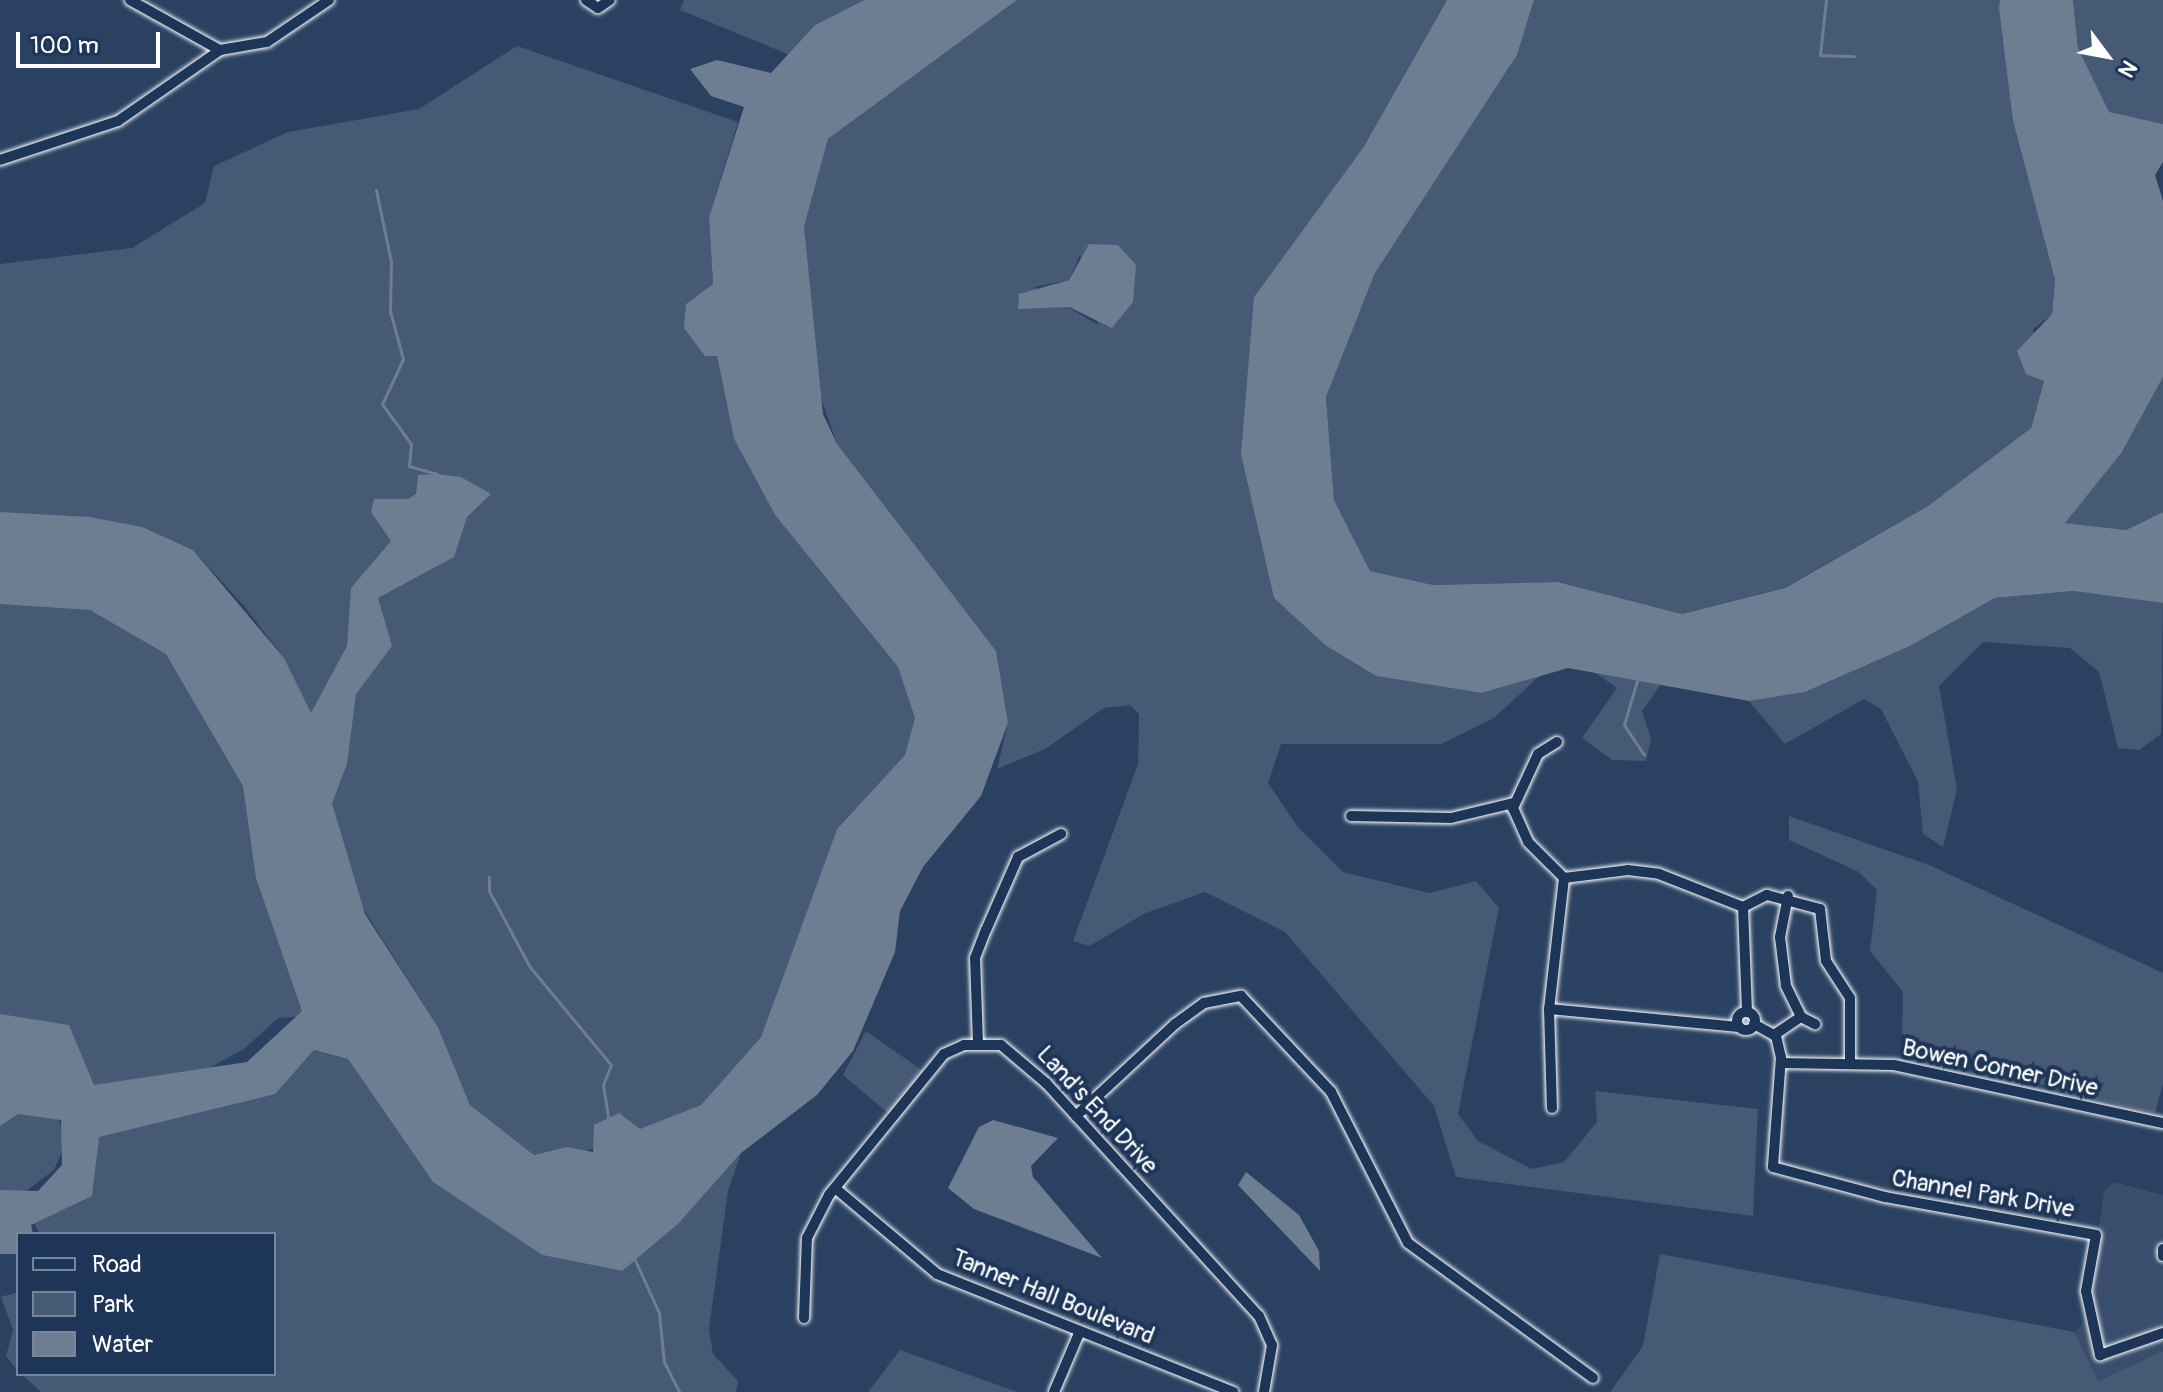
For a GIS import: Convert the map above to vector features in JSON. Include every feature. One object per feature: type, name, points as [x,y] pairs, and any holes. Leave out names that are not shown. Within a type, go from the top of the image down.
[{"type":"street","points":[[130,0],[220,50]]},
{"type":"street","points":[[0,160],[118,121],[220,50],[267,42],[329,0]]},
{"type":"street","points":[[586,0],[598,8],[610,0]]},
{"type":"street","points":[[1557,742],[1538,754],[1514,803],[1528,842],[1564,878]]},
{"type":"street","points":[[1351,816],[1451,818],[1514,803]]},
{"type":"street","points":[[804,1318],[807,1238],[835,1188],[883,1137],[931,1065],[978,1043],[975,958],[986,930],[1018,857],[1061,834]]},
{"type":"street","points":[[1564,878],[1628,870],[1659,874],[1743,907],[1767,895],[1788,896],[1820,909],[1825,920],[1826,961],[1850,998],[1850,1064]]},
{"type":"street","points":[[1552,1108],[1549,1009],[1564,878]]},
{"type":"street","points":[[1788,896],[1780,955],[1801,1017],[1815,1024]]},
{"type":"street","points":[[1743,907],[1747,1012],[1754,1024],[1774,1035],[1781,1063]]},
{"type":"street","points":[[1076,1116],[1175,1024],[1204,1003],[1241,996],[1331,1092],[1408,1243],[1593,1378]]},
{"type":"street","points":[[1549,1009],[1686,1026],[1739,1027],[1754,1024]]},
{"type":"street","points":[[1739,1027],[1747,1012]]},
{"type":"street","points":[[1774,1035],[1801,1017]]},
{"type":"street","name":"Land's End Drive","points":[[978,1043],[1017,1053],[1259,1316],[1272,1345],[1264,1392]]},
{"type":"street","name":"Bowen Corner Drive","points":[[1781,1063],[1850,1064],[1968,1077],[2163,1123]]},
{"type":"street","name":"Channel Park Drive","points":[[1781,1063],[1773,1167],[1885,1197],[2096,1235],[2086,1291],[2100,1355],[2163,1333]]},
{"type":"street","name":"Tanner Hall Boulevard","points":[[835,1188],[937,1274],[1233,1392]]},
{"type":"street","points":[[2163,1249],[2163,1256]]},
{"type":"street","points":[[1054,1392],[1080,1331]]},
{"type":"shaded area","points":[[2114,1182],[2163,1195],[2163,1351],[2098,1381],[2075,1332],[2088,1317],[2104,1191]]},
{"type":"green space","points":[[684,0],[864,0],[815,25],[790,55],[680,10]]},
{"type":"green space","points":[[1017,0],[1447,0],[1363,148],[1274,598],[1325,645],[1376,676],[1480,693],[1545,671],[1494,718],[1441,744],[1281,744],[1268,783],[1298,827],[1343,872],[1429,893],[1476,881],[1499,908],[1458,1114],[1478,1141],[1532,1169],[1564,1162],[1597,1122],[1595,1091],[1758,1109],[1753,1216],[1456,1177],[1434,1106],[1285,932],[1205,892],[1146,913],[1089,946],[1073,941],[1138,764],[1139,714],[1130,705],[1104,708],[1045,749],[997,769],[1008,723],[837,444],[816,384],[807,307],[804,227],[828,139]],"holes":[[[1080,255],[1098,325],[1034,287],[1069,280]]]},
{"type":"green space","points":[[1534,0],[2000,0],[2013,121],[2055,280],[2052,314],[2033,329],[2044,381],[2031,428],[1928,506],[1784,588],[1682,614],[1559,582],[1433,585],[1370,571],[1334,500],[1326,397],[1375,273],[1517,55]]},
{"type":"green space","points":[[2073,0],[2163,0],[2163,124],[2109,113],[2078,48]]},
{"type":"green space","points":[[517,46],[738,122],[709,217],[713,284],[686,304],[717,356],[734,439],[775,515],[898,667],[916,718],[905,755],[837,829],[761,1037],[701,1105],[579,1154],[566,1147],[534,1155],[470,1105],[438,1027],[355,896],[284,658],[244,606],[193,550],[0,512],[0,264],[132,248],[205,203],[214,166],[288,132],[419,109]]},
{"type":"green space","points":[[2163,377],[2163,512],[2126,530],[2064,523],[2122,452]]},
{"type":"green space","points":[[31,582],[207,642],[309,1016],[278,1018],[244,1049],[193,1077],[58,1115],[65,1145],[54,1170],[0,1211],[0,587]]},
{"type":"green space","points":[[2073,591],[2163,603],[2161,734],[2139,750],[2118,748],[2099,672],[2070,648],[1983,642],[1939,686],[1957,789],[1943,847],[1923,834],[1918,782],[1881,709],[1864,699],[1785,744],[1749,701],[1805,692],[1910,646],[1995,598]]},
{"type":"green space","points":[[1590,669],[1662,683],[1642,711],[1651,739],[1646,761],[1612,760],[1582,738],[1617,688]]},
{"type":"green space","points":[[1789,816],[1929,865],[2163,973],[2163,1083],[2155,1113],[2060,1091],[1902,1034],[1903,992],[1870,951],[1877,890],[1859,872],[1789,840]]},
{"type":"green space","points":[[866,1031],[926,1073],[895,1119],[843,1075]]},
{"type":"green space","points":[[314,1050],[348,1059],[433,1182],[542,1255],[621,1271],[678,1224],[741,1153],[728,1191],[709,1329],[713,1354],[738,1381],[736,1392],[41,1392],[23,1376],[276,1376],[276,1232],[39,1232],[33,1221],[92,1127],[275,1093]]},
{"type":"green space","points":[[1660,1254],[2075,1332],[2098,1381],[2163,1351],[2163,1392],[1610,1392],[1643,1346]]},
{"type":"green space","points":[[16,1293],[16,1368],[6,1356],[13,1330],[1,1297]]},
{"type":"green space","points":[[900,1350],[1017,1392],[868,1392]]},
{"type":"water","points":[[864,0],[1017,0],[828,139],[804,227],[823,414],[837,444],[996,651],[1008,723],[981,796],[923,867],[900,911],[895,952],[853,1051],[817,1095],[741,1153],[678,1224],[622,1271],[542,1255],[433,1182],[348,1059],[314,1050],[275,1094],[99,1137],[92,1196],[31,1225],[33,1232],[16,1232],[16,1254],[0,1254],[0,1190],[38,1191],[62,1165],[61,1120],[18,1114],[0,1126],[0,1014],[69,1025],[94,1085],[247,1062],[302,1011],[256,878],[243,786],[166,654],[90,610],[0,604],[0,512],[90,517],[142,527],[193,550],[284,658],[311,713],[347,646],[351,588],[391,541],[371,512],[374,499],[408,499],[416,494],[418,475],[437,474],[461,477],[491,494],[467,517],[454,557],[378,598],[392,646],[356,694],[347,764],[332,803],[365,914],[438,1027],[470,1105],[534,1155],[566,1147],[593,1152],[594,1125],[619,1113],[640,1129],[701,1105],[761,1037],[837,829],[905,755],[915,718],[898,667],[775,515],[734,439],[717,356],[705,356],[684,328],[686,304],[713,284],[709,217],[744,107],[711,96],[690,69],[717,60],[771,73],[815,25]]},
{"type":"water","points":[[1447,0],[1534,0],[1517,55],[1375,273],[1326,397],[1334,500],[1370,571],[1433,585],[1558,582],[1682,614],[1785,588],[1928,506],[2031,428],[2044,381],[2026,374],[2017,351],[2052,314],[2055,280],[2013,121],[1999,8],[2000,0],[2073,0],[2078,48],[2109,112],[2163,124],[2163,162],[2155,175],[2163,201],[2163,377],[2122,452],[2065,523],[2126,530],[2163,512],[2163,603],[2073,591],[1995,598],[1910,646],[1805,692],[1749,701],[1568,668],[1481,693],[1376,676],[1325,645],[1274,598],[1241,454],[1254,297],[1363,148]]},
{"type":"water","points":[[1089,244],[1118,245],[1136,265],[1133,302],[1112,328],[1069,307],[1018,309],[1019,294],[1069,280]]},
{"type":"water","points":[[993,1120],[1058,1138],[1031,1166],[1033,1177],[1102,1258],[974,1209],[948,1188],[979,1127]]},
{"type":"water","points":[[1246,1172],[1299,1215],[1319,1251],[1320,1271],[1238,1185]]},
{"type":"waterway","points":[[1826,0],[1820,55],[1854,56]]},
{"type":"waterway","points":[[376,190],[391,262],[390,311],[403,359],[382,404],[411,444],[409,466],[437,474]]},
{"type":"waterway","points":[[1638,677],[1624,725],[1644,755]]},
{"type":"waterway","points":[[489,877],[489,891],[530,967],[611,1065],[603,1085],[608,1118]]},
{"type":"waterway","points":[[635,1260],[659,1313],[664,1362],[679,1392]]}]
